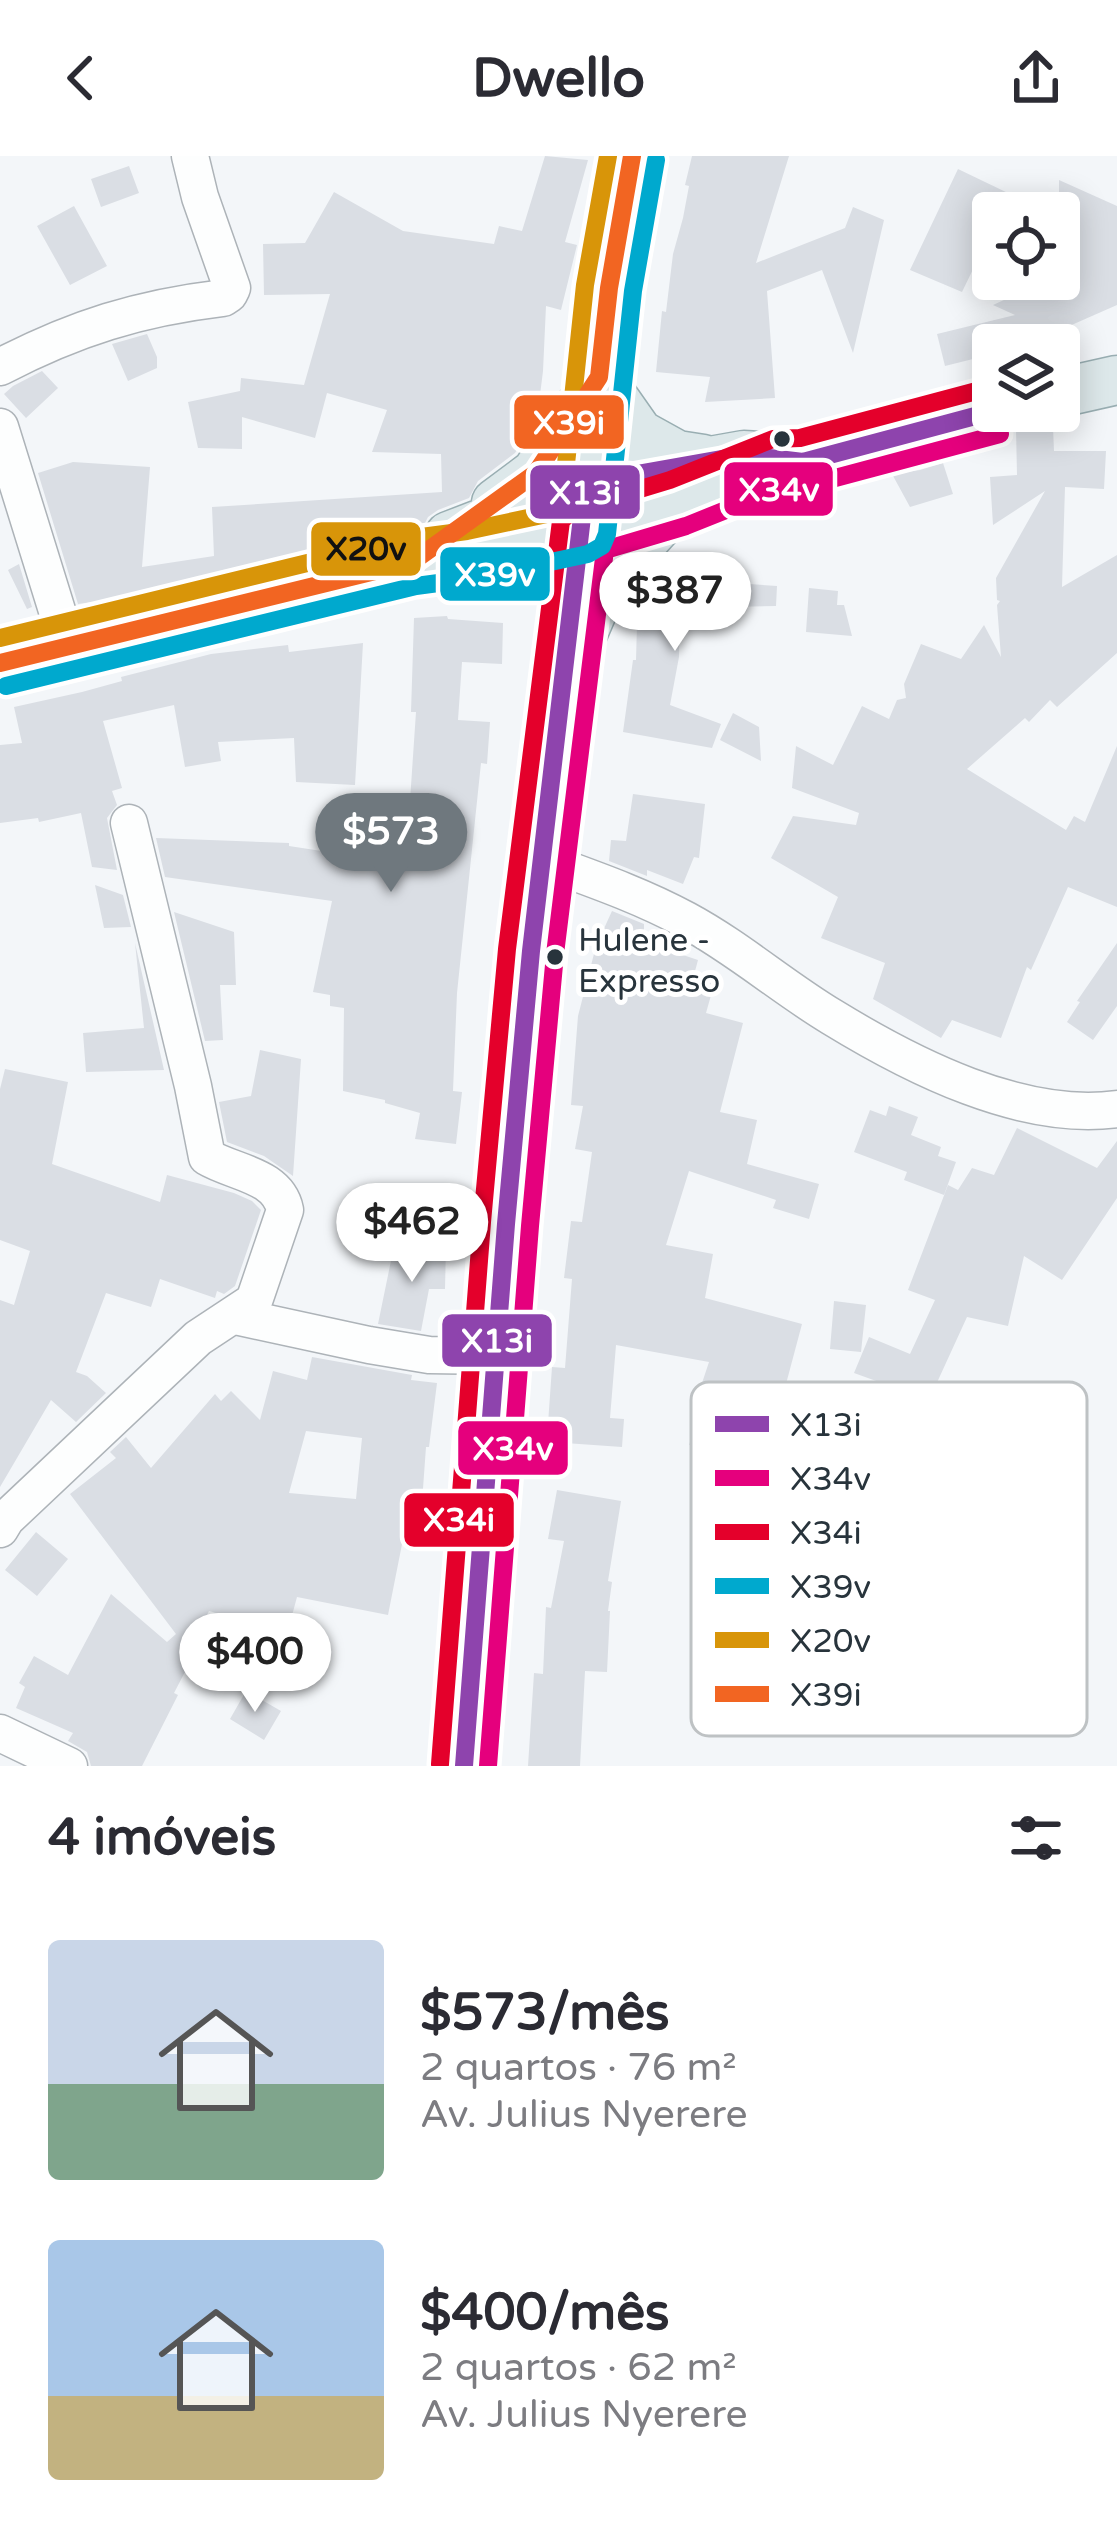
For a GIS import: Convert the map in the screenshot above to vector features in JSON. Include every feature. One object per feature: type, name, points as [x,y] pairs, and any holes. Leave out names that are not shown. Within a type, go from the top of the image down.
[{"type":"main road","points":[[464,1766],[531,951],[609,288],[632,156]]},
{"type":"main road","points":[[599,376],[639,434],[677,455],[711,460]]},
{"type":"main road","points":[[412,562],[536,473],[599,376]]},
{"type":"main road","points":[[0,663],[412,562],[471,555],[583,531],[792,462],[972,417]]},
{"type":"main road","points":[[453,533],[586,483],[711,460],[761,455],[792,462]]},
{"type":"main road","points":[[562,695],[604,584],[678,502]]},
{"type":"street","points":[[0,367],[92,325],[164,305],[229,294],[232,287],[190,156]]},
{"type":"street","points":[[0,428],[85,642]]},
{"type":"street","points":[[2,1521],[198,1338],[254,1301],[285,1210],[282,1197],[258,1178],[207,1157],[204,1150],[129,823]]},
{"type":"street","points":[[541,860],[685,920],[830,1016],[960,1082],[1040,1108],[1086,1113],[1117,1109]]},
{"type":"street","points":[[235,1316],[409,1352],[496,1356]]},
{"type":"street","points":[[0,1732],[69,1766]]},
{"type":"building","points":[[545,156],[588,160],[565,242],[577,245],[561,310],[546,306],[537,419],[515,453],[478,481],[469,498],[438,510],[424,525],[355,547],[249,568],[249,572],[93,611],[92,602],[78,604],[38,473],[73,462],[150,467],[142,567],[214,556],[212,507],[442,492],[441,454],[372,452],[387,410],[327,393],[315,438],[242,417],[242,449],[198,448],[188,402],[240,391],[241,378],[304,385],[330,294],[264,295],[263,244],[305,243],[334,192],[403,231],[494,244],[499,226],[522,231]]},
{"type":"building","points":[[692,156],[789,156],[756,263],[845,228],[853,207],[884,220],[853,353],[822,270],[767,291],[775,398],[705,402],[710,377],[656,372],[662,311],[666,312]]},
{"type":"building","points":[[129,166],[139,193],[101,207],[91,179]]},
{"type":"building","points":[[958,169],[1006,192],[972,192],[972,271],[962,292],[910,270]]},
{"type":"building","points":[[1059,180],[1117,206],[1117,305],[1074,324],[978,324],[1015,315],[993,305],[1004,300],[1080,300],[1080,192],[1059,192]]},
{"type":"building","points":[[74,206],[107,266],[70,285],[37,226]]},
{"type":"building","points":[[972,325],[972,359],[945,366],[937,334]]},
{"type":"building","points":[[147,334],[157,368],[128,381],[112,344]]},
{"type":"building","points":[[42,371],[58,388],[26,418],[4,394]]},
{"type":"building","points":[[1016,432],[1053,432],[1054,451],[1106,451],[1104,489],[1065,487],[1062,587],[1117,555],[1117,653],[1057,707],[1050,700],[967,769],[1066,830],[1074,816],[1085,822],[1117,746],[1117,907],[1068,887],[1031,970],[1027,967],[1001,1038],[952,1020],[941,1038],[873,999],[885,963],[821,938],[838,897],[771,858],[793,816],[856,825],[859,813],[792,788],[796,746],[833,765],[862,706],[889,719],[897,700],[906,698],[904,684],[921,644],[961,659],[984,625],[1001,657],[996,578],[1045,491],[993,525],[990,477],[1017,475]]},
{"type":"building","points":[[943,463],[953,494],[910,507],[892,474]]},
{"type":"building","points":[[19,564],[32,607],[27,609],[8,570]]},
{"type":"building","points":[[649,577],[777,586],[776,606],[680,608],[679,657],[670,705],[721,724],[712,748],[623,732],[636,660],[638,589]]},
{"type":"building","points":[[809,588],[838,591],[837,605],[844,605],[852,636],[806,632]]},
{"type":"building","points":[[447,616],[503,623],[502,664],[462,662],[458,720],[490,722],[487,764],[481,763],[457,993],[453,1091],[462,1092],[456,1144],[415,1139],[420,1113],[343,1091],[344,1008],[330,1006],[330,995],[313,992],[332,901],[165,877],[156,838],[289,843],[354,856],[354,844],[407,845],[416,712],[411,712],[414,618]]},
{"type":"building","points":[[363,643],[355,785],[296,782],[294,738],[218,742],[221,761],[185,767],[174,705],[103,721],[122,788],[112,791],[117,805],[107,818],[117,870],[92,867],[81,813],[39,822],[38,818],[0,823],[0,745],[22,743],[14,707],[211,654],[288,645],[289,652]]},
{"type":"building","points":[[733,713],[759,727],[761,761],[720,740]]},
{"type":"building","points":[[633,794],[705,804],[699,858],[694,857],[683,884],[609,861],[611,840],[626,841]]},
{"type":"building","points":[[95,885],[123,895],[131,927],[104,928]]},
{"type":"building","points":[[612,911],[644,924],[644,933],[685,945],[683,955],[698,960],[694,975],[715,981],[706,1013],[743,1023],[720,1112],[757,1120],[747,1164],[819,1184],[809,1219],[773,1208],[776,1200],[689,1171],[666,1245],[713,1254],[705,1298],[802,1324],[787,1382],[702,1382],[709,1362],[616,1345],[610,1418],[624,1419],[622,1447],[547,1438],[552,1367],[565,1368],[572,1279],[564,1278],[571,1221],[582,1222],[592,1152],[575,1149],[583,1106],[571,1105],[578,1016],[596,946]]},
{"type":"building","points":[[174,912],[234,932],[236,985],[220,985],[223,1040],[205,1041]]},
{"type":"building","points":[[135,943],[164,1070],[86,1072],[83,1033],[144,1028]]},
{"type":"building","points":[[1117,943],[1117,1006],[1093,1040],[1067,1022]]},
{"type":"building","points":[[260,1050],[301,1059],[293,1176],[264,1156],[227,1142],[219,1102],[251,1096]]},
{"type":"building","points":[[5,1069],[68,1082],[52,1164],[160,1202],[167,1175],[234,1193],[261,1210],[235,1286],[224,1294],[217,1291],[215,1298],[160,1279],[151,1307],[106,1293],[76,1372],[106,1393],[76,1422],[51,1400],[0,1487],[0,1300],[14,1305],[30,1251],[0,1240],[0,1089]]},
{"type":"building","points":[[889,1106],[918,1117],[911,1135],[941,1147],[938,1156],[956,1162],[944,1195],[904,1180],[907,1172],[854,1152],[870,1110],[886,1116]]},
{"type":"building","points":[[1017,1128],[1097,1168],[1117,1141],[1117,1198],[1062,1280],[1024,1256],[1008,1326],[967,1317],[937,1382],[879,1382],[854,1373],[869,1337],[910,1354],[935,1300],[908,1290],[948,1185],[958,1190],[972,1168],[994,1175]]},
{"type":"building","points":[[394,1246],[446,1246],[445,1289],[429,1289],[421,1331],[378,1324]]},
{"type":"building","points":[[834,1301],[866,1305],[861,1352],[830,1349]]},
{"type":"building","points":[[312,1357],[437,1383],[420,1530],[405,1529],[388,1615],[297,1597],[287,1634],[209,1611],[182,1666],[187,1668],[174,1693],[178,1695],[142,1766],[91,1766],[87,1752],[68,1741],[73,1733],[16,1708],[25,1687],[19,1683],[34,1656],[68,1675],[111,1594],[167,1642],[176,1634],[70,1494],[116,1458],[110,1452],[126,1437],[151,1468],[215,1394],[221,1401],[231,1391],[260,1420],[273,1371],[307,1380]],"holes":[[[306,1431],[362,1438],[356,1499],[289,1493]]]},
{"type":"building","points":[[557,1490],[621,1501],[608,1581],[612,1582],[607,1672],[585,1671],[580,1766],[528,1766],[534,1673],[543,1674],[546,1607],[551,1608],[564,1541],[548,1539]]},
{"type":"building","points":[[36,1532],[68,1559],[37,1596],[5,1570]]},
{"type":"building","points":[[246,1691],[281,1711],[264,1740],[230,1719]]},
{"type":"transit line","name":"X20v","points":[[0,638],[406,539],[561,511],[585,285],[608,156]]},
{"type":"transit line","name":"X39i","points":[[0,663],[412,562],[536,473],[599,377],[632,156]]},
{"type":"transit line","name":"X39v","points":[[6,686],[416,586],[588,554],[602,546],[633,291],[656,160]]},
{"type":"transit line","name":"X34i","points":[[440,1764],[507,949],[561,521],[574,509],[670,480],[773,439],[800,438],[972,392]]},
{"type":"transit line","name":"X13i","points":[[464,1766],[531,951],[586,483],[744,455],[803,462],[972,417]]},
{"type":"transit line","name":"X34v","points":[[488,1766],[555,954],[605,550],[686,526],[786,486],[809,485],[1000,434]]},
{"type":"place","name":"Hulene - Expresso","points":[[555,957]]}]
